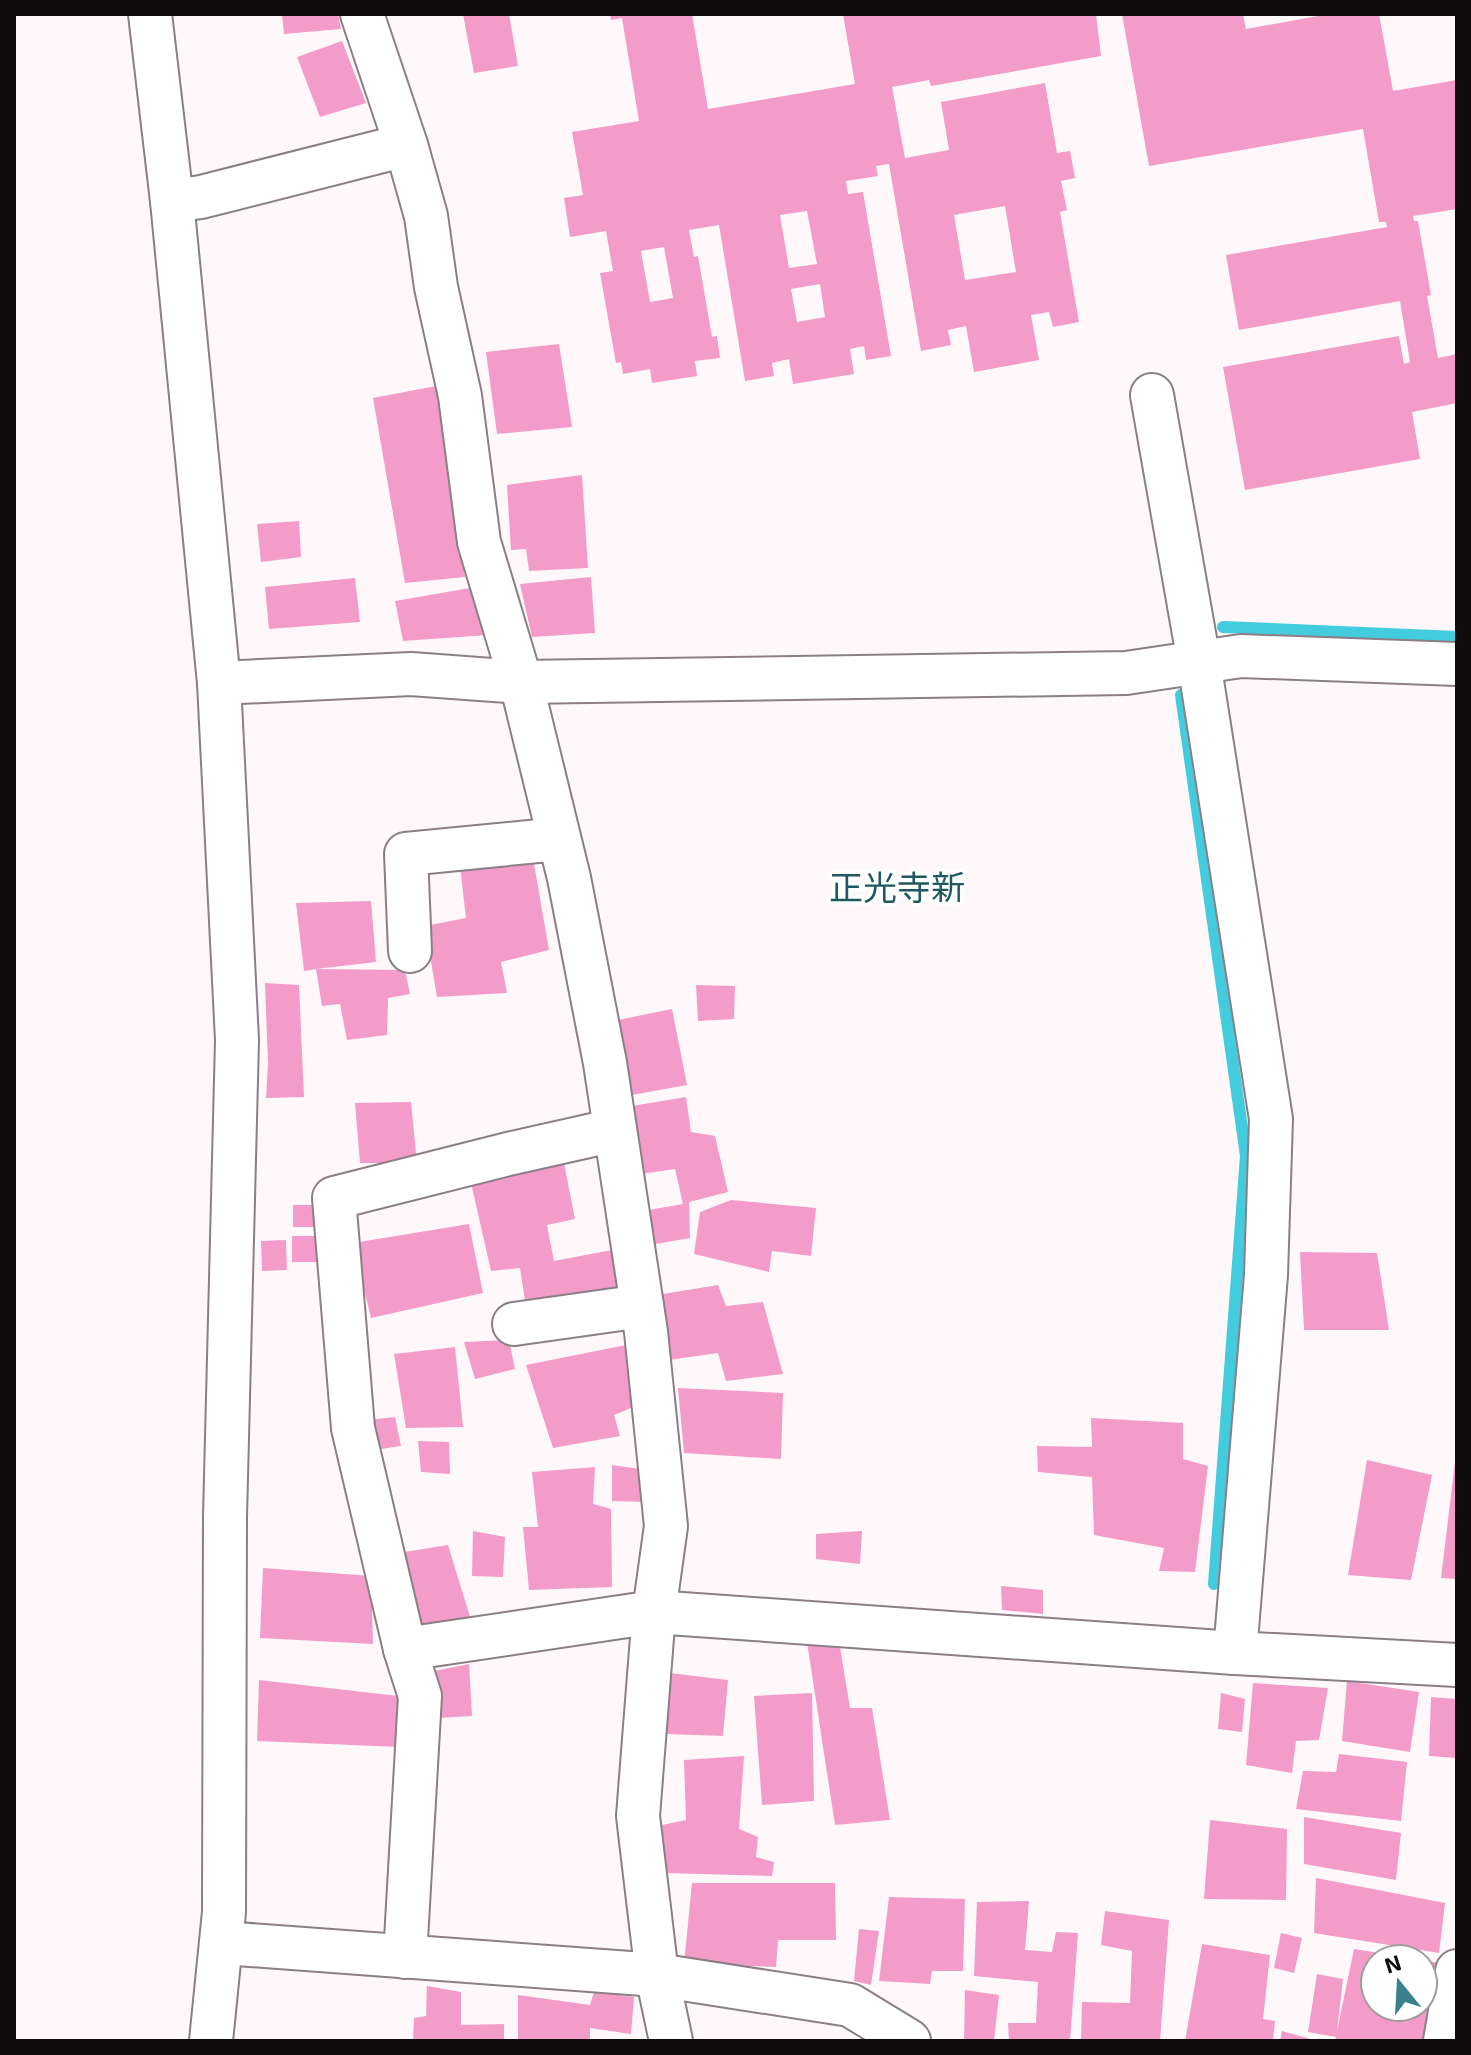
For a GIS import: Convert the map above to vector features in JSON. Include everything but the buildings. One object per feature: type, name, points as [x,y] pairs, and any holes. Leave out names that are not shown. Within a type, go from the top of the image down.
[{"type":"street","points":[[150,14],[172,201],[219,683],[237,1040],[225,1517],[223,1943],[211,2041]]},
{"type":"street","points":[[362,14],[426,216],[436,287],[460,396],[479,542],[521,682],[559,839],[605,1063],[642,1306],[666,1526],[654,1612],[638,1816],[657,1975],[671,2041]]},
{"type":"street","points":[[172,201],[201,197],[406,145]]},
{"type":"street","points":[[1152,395],[1199,662],[1271,1119],[1266,1275],[1235,1653]]},
{"type":"street","points":[[219,683],[411,674],[521,682],[1126,673],[1241,656],[1457,664]]},
{"type":"street","points":[[410,951],[406,854],[559,839]]},
{"type":"street","points":[[405,1957],[420,1696],[405,1649],[353,1428],[334,1198],[615,1130]]},
{"type":"street","points":[[514,1324],[642,1306]]},
{"type":"street","points":[[405,1649],[654,1612],[1235,1653],[1457,1665]]},
{"type":"street","points":[[223,1943],[657,1975],[850,2005],[909,2041]]},
{"type":"street","points":[[1445,2041],[1457,1971]]},
{"type":"waterway","points":[[1223,627],[1457,637]]},
{"type":"waterway","points":[[1181,695],[1246,1156],[1214,1584]]},
{"type":"district","name":"正光寺新","points":[[897,888]]}]
